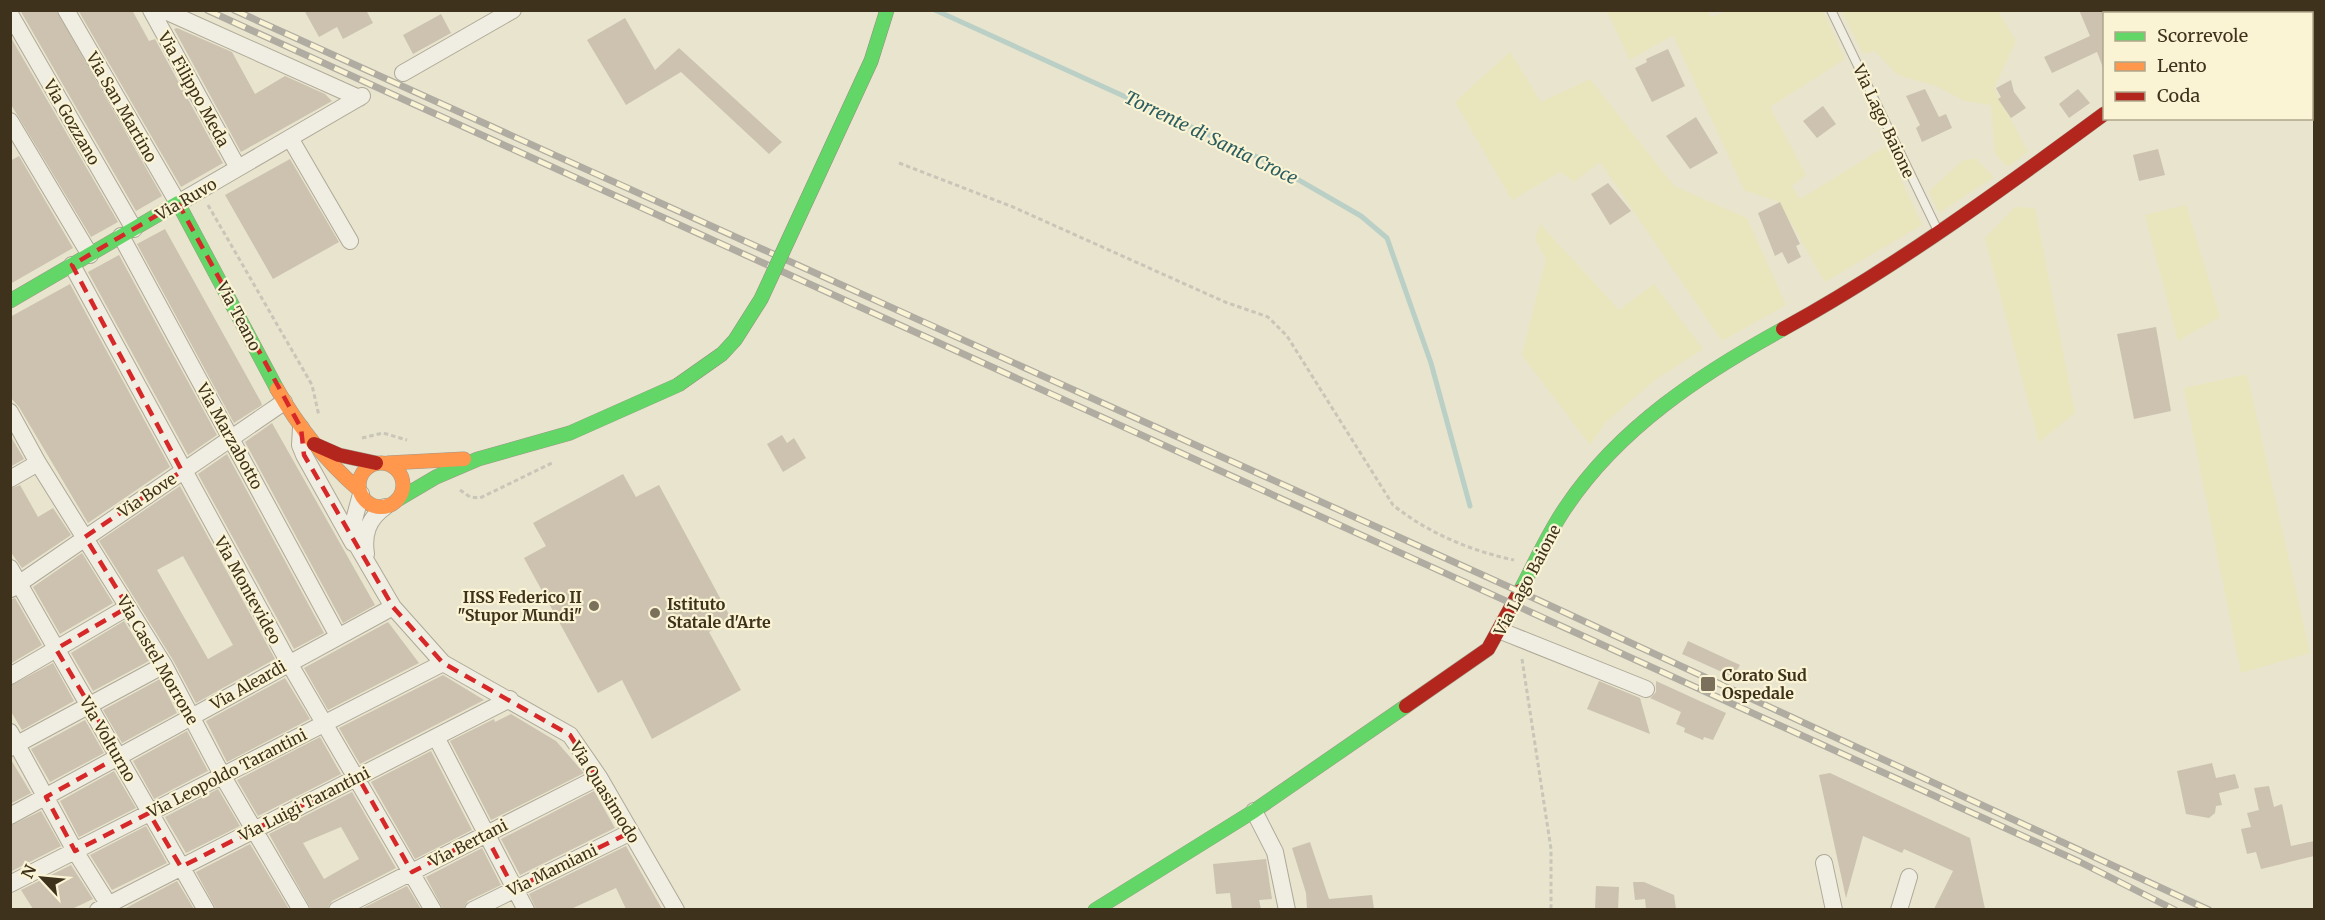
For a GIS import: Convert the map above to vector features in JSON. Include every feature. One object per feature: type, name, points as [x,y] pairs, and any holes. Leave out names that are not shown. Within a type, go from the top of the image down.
[{"type":"main road","points":[[478,459],[382,463],[362,473],[360,492],[370,505],[391,503],[452,470],[478,459],[570,433],[678,386],[722,354],[748,321],[761,299],[871,61],[887,10]]},
{"type":"main road","name":"Via Lago Baione","points":[[1095,909],[1254,811],[1488,649],[1501,631],[1566,507],[1611,451],[1672,397],[1737,354],[1803,318],[1939,232],[2008,185],[2103,115]]},
{"type":"main road","name":"Via Ruvo","points":[[10,301],[178,203]]},
{"type":"main road","name":"Via Teano","points":[[178,203],[284,402],[305,435],[328,463],[360,492]]},
{"type":"main road","points":[[305,435],[339,455],[395,467],[403,481],[391,503]]},
{"type":"street","name":"Via San Martino","points":[[66,10],[178,203]]},
{"type":"street","name":"Via Filippo Meda","points":[[151,10],[238,168]]},
{"type":"street","name":"Via Ruvo","points":[[163,10],[360,97],[178,203]]},
{"type":"street","points":[[403,73],[513,10]]},
{"type":"street","name":"Via Gozzano","points":[[10,14],[127,233]]},
{"type":"street","points":[[10,121],[90,255]]},
{"type":"street","points":[[290,138],[350,241]]},
{"type":"street","name":"Via Marzabotto","points":[[127,233],[231,437],[338,636]]},
{"type":"street","name":"Via Montevideo","points":[[72,265],[182,471],[289,663],[358,777],[433,909]]},
{"type":"street","name":"Via Bove","points":[[15,586],[284,402]]},
{"type":"street","name":"Via Castel Morrone","points":[[10,412],[38,464],[164,665],[222,775],[301,909]]},
{"type":"street","name":"Via Teano","points":[[305,435],[300,445],[304,455],[393,607],[443,663],[510,699]]},
{"type":"street","points":[[10,479],[38,464]]},
{"type":"street","name":"Via Teano","points":[[360,492],[354,520],[363,557]]},
{"type":"street","name":"Via Teano","points":[[363,557],[364,542],[371,518],[391,503]]},
{"type":"street","name":"Via Volturno","points":[[10,568],[15,586],[120,756],[149,813],[206,909]]},
{"type":"street","points":[[10,676],[128,607]]},
{"type":"street","name":"Via Aleardi","points":[[10,816],[393,607]]},
{"type":"street","points":[[1501,631],[1646,689]]},
{"type":"street","name":"Via Leopoldo Tarantini","points":[[10,884],[443,663]]},
{"type":"street","points":[[106,908],[46,796],[13,742],[89,706],[164,665]]},
{"type":"street","name":"Via Luigi Tarantini","points":[[106,908],[181,867],[510,699]]},
{"type":"street","name":"Via Quasimodo","points":[[510,699],[570,735],[599,777],[676,909]]},
{"type":"street","points":[[436,737],[526,909]]},
{"type":"street","name":"Via Bertani","points":[[337,909],[599,777]]},
{"type":"street","points":[[1254,811],[1275,852],[1287,909]]},
{"type":"street","name":"Via Mamiani","points":[[473,909],[631,831]]},
{"type":"street","points":[[1824,863],[1834,909]]},
{"type":"street","points":[[1899,909],[1909,877]]},
{"type":"lane","name":"Via Lago Baione","points":[[1831,10],[1939,232]]},
{"type":"path","points":[[899,163],[1013,207],[1225,302],[1268,317],[1287,336],[1393,505],[1406,516],[1453,541],[1490,555],[1534,565]]},
{"type":"path","points":[[200,191],[312,385],[319,417]]},
{"type":"path","points":[[357,439],[383,433],[410,441]]},
{"type":"path","points":[[452,470],[457,486],[463,495],[480,498],[563,458]]},
{"type":"path","points":[[1519,640],[1551,849],[1551,909]]},
{"type":"highlighted area","points":[[178,203],[301,428],[304,455],[393,607],[443,663],[570,735],[631,832],[514,889],[485,834],[412,872],[358,777],[181,867],[149,813],[75,851],[46,797],[120,756],[56,649],[128,607],[85,537],[182,471],[72,265]]},
{"type":"shaded area","points":[[1607,11],[1707,11],[1712,17],[1727,11],[1823,11],[1845,59],[1770,107],[1806,175],[1792,186],[1800,199],[1886,146],[1922,225],[1825,282],[1779,202],[1744,190],[1673,35],[1630,60]]},
{"type":"shaded area","points":[[1842,11],[1998,11],[2016,41],[1994,88],[2028,152],[2008,167],[1995,154],[1991,105],[1964,101],[1936,86],[1898,75],[1875,51],[1863,54]]},
{"type":"shaded area","points":[[1510,52],[1541,102],[1590,79],[1674,186],[1747,218],[1786,305],[1722,341],[1600,162],[1574,182],[1560,172],[1512,200],[1455,102]]},
{"type":"shaded area","points":[[1975,158],[1994,177],[1939,213],[1929,191],[1962,161]]},
{"type":"shaded area","points":[[2186,205],[2220,317],[2178,341],[2145,215]]},
{"type":"shaded area","points":[[2015,207],[2035,208],[2075,413],[2039,442],[1985,238]]},
{"type":"shaded area","points":[[1540,224],[1619,310],[1654,284],[1703,349],[1655,380],[1606,422],[1590,445],[1522,355],[1546,259],[1535,239]]},
{"type":"shaded area","points":[[2247,374],[2310,653],[2241,673],[2184,388]]},
{"type":"building","points":[[20,10],[56,10],[162,196],[136,211]]},
{"type":"building","points":[[78,10],[132,10],[149,41],[155,39],[223,163],[181,187]]},
{"type":"building","points":[[304,10],[366,10],[373,23],[343,39],[337,27],[319,37]]},
{"type":"building","points":[[2079,10],[2104,10],[2103,67],[2097,52],[2052,73],[2044,57],[2090,36]]},
{"type":"building","points":[[441,14],[451,33],[413,54],[403,35]]},
{"type":"building","points":[[625,18],[655,70],[679,48],[782,142],[769,154],[681,72],[626,105],[587,40]]},
{"type":"building","points":[[177,28],[232,52],[255,94],[285,76],[325,94],[332,101],[241,152],[174,29]]},
{"type":"building","points":[[10,36],[118,222],[91,237],[10,103]]},
{"type":"building","points":[[1668,49],[1685,86],[1652,102],[1635,68],[1647,62],[1646,59]]},
{"type":"building","points":[[2011,80],[2014,92],[2026,108],[2011,118],[1998,99],[2001,97],[1996,88]]},
{"type":"building","points":[[1925,89],[1939,117],[1946,114],[1952,128],[1922,142],[1916,128],[1920,125],[1906,96]]},
{"type":"building","points":[[2078,89],[2090,103],[2069,118],[2059,104]]},
{"type":"building","points":[[1823,106],[1836,124],[1817,138],[1803,121]]},
{"type":"building","points":[[1696,117],[1718,153],[1690,169],[1666,136]]},
{"type":"building","points":[[2158,149],[2165,175],[2139,181],[2133,155]]},
{"type":"building","points":[[19,156],[73,248],[10,284],[10,161]]},
{"type":"building","points":[[290,159],[339,242],[273,279],[225,195]]},
{"type":"building","points":[[1608,183],[1631,211],[1610,225],[1591,194]]},
{"type":"building","points":[[1780,202],[1800,244],[1796,246],[1801,257],[1788,264],[1782,252],[1775,256],[1758,213]]},
{"type":"building","points":[[165,229],[261,402],[262,405],[234,423],[137,244]]},
{"type":"building","points":[[119,255],[217,435],[188,455],[88,272]]},
{"type":"building","points":[[70,284],[170,467],[88,523],[19,407],[10,397],[10,317]]},
{"type":"building","points":[[2156,327],[2171,411],[2134,419],[2117,334]]},
{"type":"building","points":[[272,423],[375,605],[343,623],[245,442]]},
{"type":"building","points":[[10,435],[24,459],[10,467]]},
{"type":"building","points":[[782,435],[787,443],[794,438],[806,458],[783,472],[767,444]]},
{"type":"building","points":[[227,454],[324,633],[294,649],[198,474]]},
{"type":"building","name":"IISS Federico II \"Stupor Mundi\"","points":[[623,474],[636,497],[659,485],[732,620],[709,632],[741,690],[652,739],[622,680],[598,693],[524,558],[546,546],[533,523]]},
{"type":"building","points":[[20,485],[38,517],[53,508],[71,535],[22,568],[10,551],[10,489]]},
{"type":"building","points":[[180,486],[275,659],[196,703],[173,660],[99,541]],"holes":[[[183,556],[233,645],[208,659],[157,570]]]},
{"type":"building","points":[[82,553],[113,603],[60,634],[33,587]]},
{"type":"building","points":[[15,598],[42,645],[10,664],[10,600]]},
{"type":"building","points":[[124,621],[149,661],[93,691],[71,653]]},
{"type":"building","points":[[388,622],[419,663],[328,710],[304,668]]},
{"type":"building","points":[[1688,641],[1740,665],[1733,677],[1682,654]]},
{"type":"building","points":[[53,663],[74,701],[22,730],[10,710],[10,686]]},
{"type":"building","points":[[443,675],[484,700],[360,764],[339,728]]},
{"type":"building","points":[[285,678],[310,719],[227,762],[206,721]]},
{"type":"building","points":[[160,679],[177,713],[122,743],[103,710]]},
{"type":"building","points":[[1599,681],[1640,698],[1650,734],[1587,709]]},
{"type":"building","points":[[1656,681],[1726,713],[1713,740],[1704,737],[1703,740],[1684,732],[1685,728],[1676,724],[1681,712],[1650,698],[1656,692]]},
{"type":"building","points":[[511,714],[556,741],[584,773],[491,820],[450,741],[494,719],[495,722]]},
{"type":"building","points":[[85,720],[104,753],[50,782],[31,749]]},
{"type":"building","points":[[187,731],[208,771],[154,799],[133,761]]},
{"type":"building","points":[[320,737],[341,774],[258,816],[237,780]]},
{"type":"building","points":[[431,751],[472,830],[415,859],[371,782]]},
{"type":"building","points":[[10,758],[31,793],[10,804]]},
{"type":"building","points":[[2212,763],[2216,778],[2235,774],[2239,788],[2219,793],[2222,805],[2216,806],[2215,813],[2209,818],[2186,814],[2177,771]]},
{"type":"building","points":[[114,771],[136,808],[79,837],[60,801]]},
{"type":"building","points":[[1830,773],[1970,838],[1985,909],[1934,909],[1953,871],[1904,849],[1902,853],[1863,836],[1846,898],[1819,775]]},
{"type":"building","points":[[2269,786],[2274,807],[2282,804],[2291,846],[2314,841],[2314,856],[2261,869],[2256,852],[2247,854],[2241,829],[2251,827],[2247,813],[2259,810],[2254,788]]},
{"type":"building","points":[[218,789],[240,826],[186,853],[165,817]]},
{"type":"building","points":[[594,791],[615,828],[520,875],[501,839]]},
{"type":"building","points":[[352,792],[396,868],[332,901],[327,909],[311,909],[269,834]],"holes":[[[341,827],[359,859],[324,879],[303,843]]]},
{"type":"building","points":[[41,811],[61,846],[10,872],[10,826]]},
{"type":"building","points":[[146,826],[167,863],[112,890],[90,855]]},
{"type":"building","points":[[1310,842],[1329,899],[1372,895],[1374,909],[1307,909],[1306,893],[1292,848]]},
{"type":"building","points":[[250,844],[289,909],[216,909],[196,872]]},
{"type":"building","points":[[626,846],[662,909],[626,909],[616,888],[571,909],[536,909],[529,894]]},
{"type":"building","points":[[482,848],[501,885],[468,901],[463,909],[443,909],[426,877]]},
{"type":"building","points":[[1266,859],[1272,899],[1259,900],[1261,909],[1232,909],[1230,893],[1216,894],[1213,864]]},
{"type":"building","points":[[71,865],[93,899],[72,909],[33,909],[21,890]]},
{"type":"building","points":[[177,881],[194,909],[124,909]]},
{"type":"building","points":[[1633,882],[1644,882],[1674,895],[1676,909],[1646,909],[1645,899],[1635,900]]},
{"type":"building","points":[[407,886],[421,909],[361,909]]},
{"type":"building","points":[[1596,886],[1619,887],[1618,909],[1595,909]]},
{"type":"waterway","name":"Torrente di Santa Croce","points":[[935,10],[1264,160],[1361,216],[1387,238],[1431,363],[1470,506]]},
{"type":"railway","points":[[207,10],[2080,862],[2175,910]]},
{"type":"railway","points":[[234,10],[1538,600],[2209,910]]},
{"type":"traffic: fast","points":[[678,385],[722,354],[735,340],[761,299],[871,61],[887,10]]},
{"type":"traffic: fast","points":[[10,301],[178,203],[277,389]]},
{"type":"traffic: fast","points":[[1520,591],[1559,517],[1587,479],[1611,452],[1636,428],[1692,384],[1783,329]]},
{"type":"traffic: fast","points":[[397,500],[436,477],[478,459],[570,433],[678,385]]},
{"type":"traffic: fast","points":[[1095,910],[1254,811],[1406,706]]},
{"type":"traffic: slow","points":[[277,389],[313,443],[359,490]]},
{"type":"traffic: slow","points":[[388,463],[464,459]]},
{"type":"traffic: slow","points":[[381,463],[390,464],[397,469],[402,476],[403,485],[402,494],[397,501],[390,506],[381,507],[372,506],[365,501],[360,494],[359,485],[360,476],[365,469],[372,464],[381,463]]},
{"type":"traffic: jam","points":[[1783,329],[1907,254],[2103,115]]},
{"type":"traffic: jam","points":[[314,444],[339,455],[376,463]]},
{"type":"traffic: jam","points":[[1406,706],[1488,649],[1520,591]]},
{"type":"place","name":"IISS Federico II \"Stupor Mundi\"","points":[[594,606]]},
{"type":"place","name":"Istituto Statale d'Arte","points":[[655,613]]},
{"type":"place","name":"Corato Sud Ospedale","points":[[1708,684]]}]
